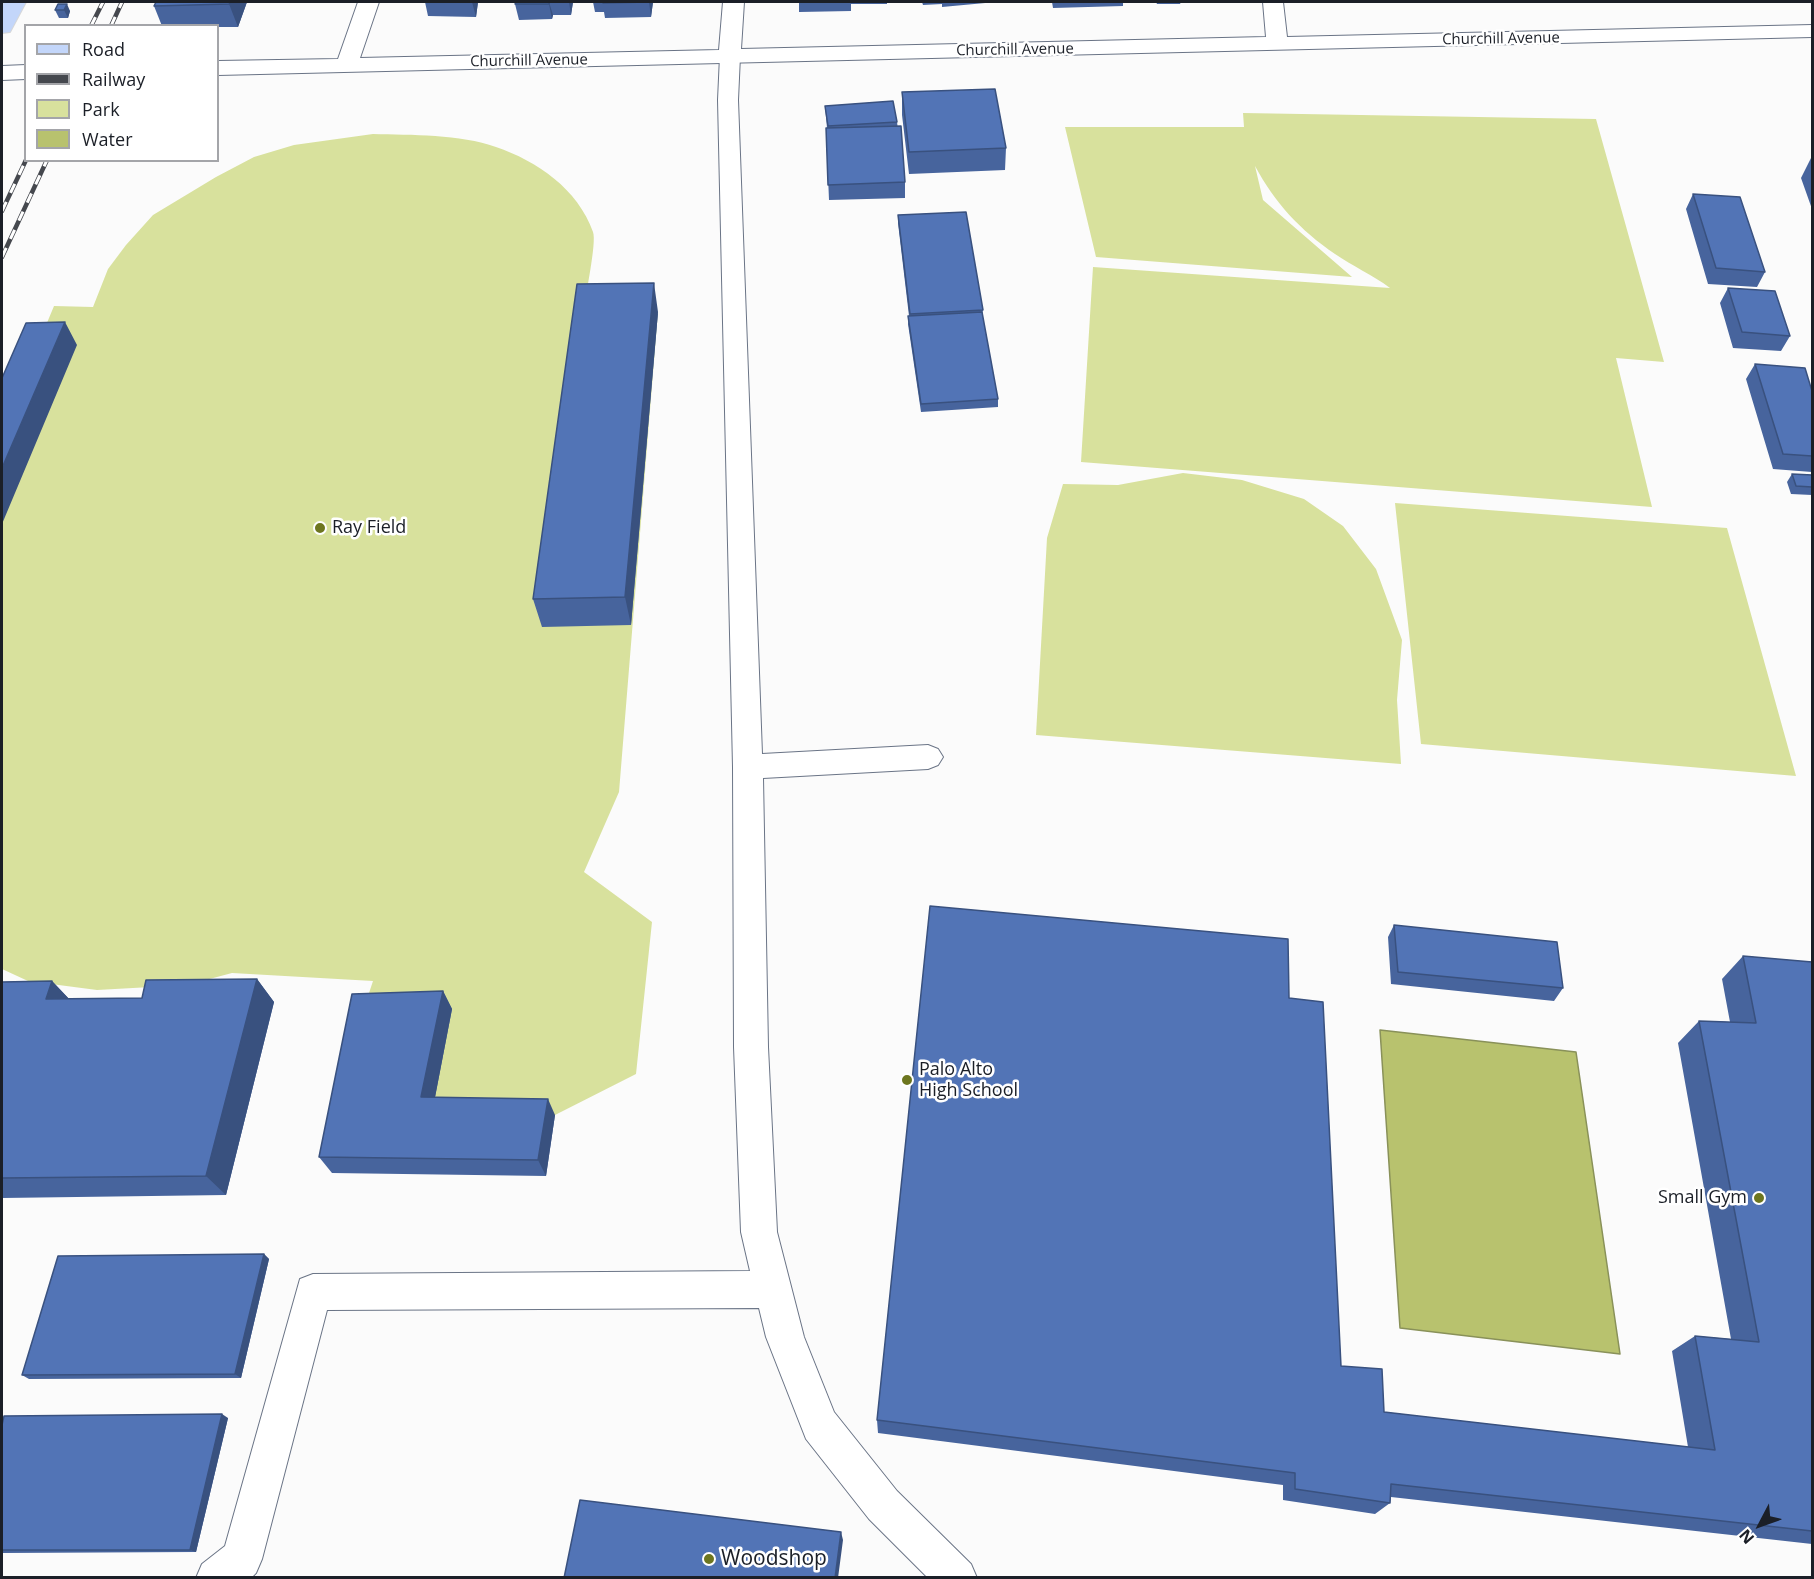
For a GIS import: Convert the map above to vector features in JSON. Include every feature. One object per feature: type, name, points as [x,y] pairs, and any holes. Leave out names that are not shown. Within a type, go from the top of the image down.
[{"type":"main road","points":[[2,27],[15,2]]},
{"type":"street","points":[[347,65],[368,2]]},
{"type":"street","points":[[730,56],[733,2]]},
{"type":"street","points":[[1273,2],[1277,44]]},
{"type":"street","name":"Churchill Avenue","points":[[219,68],[1812,31]]},
{"type":"street","points":[[2,73],[24,72]]},
{"type":"lane","points":[[730,56],[728,100],[741,452],[748,767],[751,1047],[759,1232],[785,1337],[820,1425],[883,1505],[957,1578]]},
{"type":"lane","points":[[748,767],[928,757]]},
{"type":"lane","points":[[216,1578],[242,1559],[313,1292],[773,1289]]},
{"type":"green space","points":[[1243,113],[1596,119],[1664,362],[1616,358],[1652,507],[1081,462],[1093,267],[1390,288],[1322,245],[1289,215],[1255,166],[1263,200],[1352,277],[1096,257],[1065,127],[1244,127]]},
{"type":"green space","name":"Ray Field","points":[[373,134],[435,136],[482,143],[511,153],[541,169],[567,190],[586,217],[593,232],[592,258],[583,313],[658,312],[619,792],[584,872],[652,922],[636,1074],[555,1115],[432,1113],[363,1011],[373,981],[232,973],[187,985],[97,990],[28,981],[2,969],[2,431],[54,306],[93,307],[108,269],[153,215],[216,177],[254,157],[294,145]]},
{"type":"green space","points":[[1183,473],[1242,480],[1304,499],[1343,526],[1376,569],[1402,640],[1397,700],[1401,764],[1036,735],[1047,538],[1063,484],[1118,485]]},
{"type":"green space","points":[[1395,503],[1727,528],[1796,776],[1421,744]]},
{"type":"water","points":[[1380,1030],[1576,1052],[1620,1354],[1400,1328]]},
{"type":"building","points":[[156,2],[231,2],[229,4],[154,6]]},
{"type":"building","points":[[516,2],[549,2],[549,4],[515,4]]},
{"type":"building","points":[[603,2],[649,2],[603,3]]},
{"type":"building","points":[[58,4],[67,4],[64,10],[55,10]]},
{"type":"building","points":[[995,89],[1006,148],[909,152],[902,92]]},
{"type":"building","points":[[893,101],[897,122],[828,126],[825,106]]},
{"type":"building","points":[[901,126],[905,182],[828,185],[826,128]]},
{"type":"building","points":[[1693,194],[1740,197],[1765,272],[1716,268]]},
{"type":"building","points":[[966,212],[983,310],[910,314],[898,215]]},
{"type":"building","points":[[654,283],[625,597],[533,599],[577,284]]},
{"type":"building","points":[[1728,288],[1775,291],[1790,336],[1742,332]]},
{"type":"building","points":[[982,312],[998,399],[921,404],[908,316]]},
{"type":"building","points":[[65,322],[2,468],[2,378],[26,323]]},
{"type":"building","points":[[1755,364],[1805,368],[1812,391],[1812,456],[1783,454]]},
{"type":"building","points":[[1792,474],[1812,475],[1812,487],[1796,486]]},
{"type":"building","points":[[930,906],[1288,939],[1289,998],[1323,1002],[1341,1366],[1382,1369],[1384,1412],[1715,1450],[1695,1336],[1759,1342],[1699,1021],[1756,1023],[1743,956],[1812,962],[1812,1531],[1391,1484],[1390,1503],[1295,1489],[1295,1473],[877,1420]]},
{"type":"building","points":[[1394,925],[1557,942],[1563,988],[1398,972]]},
{"type":"building","points":[[257,979],[206,1176],[2,1178],[2,982],[52,981],[46,999],[142,998],[146,980]]},
{"type":"building","points":[[443,991],[421,1097],[548,1099],[538,1160],[319,1157],[352,994]]},
{"type":"building","points":[[264,1254],[235,1374],[22,1375],[58,1256]]},
{"type":"building","points":[[222,1414],[190,1550],[2,1550],[2,1425],[4,1416]]},
{"type":"building","name":"Woodshop","points":[[580,1500],[841,1532],[835,1578],[564,1578]]},
{"type":"railway","points":[[92,24],[103,2]]},
{"type":"railway","points":[[112,24],[122,2]]},
{"type":"railway","points":[[2,211],[25,162]]},
{"type":"railway","points":[[2,257],[46,162]]},
{"type":"place","name":"Ray Field","points":[[320,528]]},
{"type":"place","name":"Palo Alto High School","points":[[907,1080]]},
{"type":"place","name":"Small Gym","points":[[1759,1198]]},
{"type":"place","name":"Woodshop","points":[[709,1559]]}]
